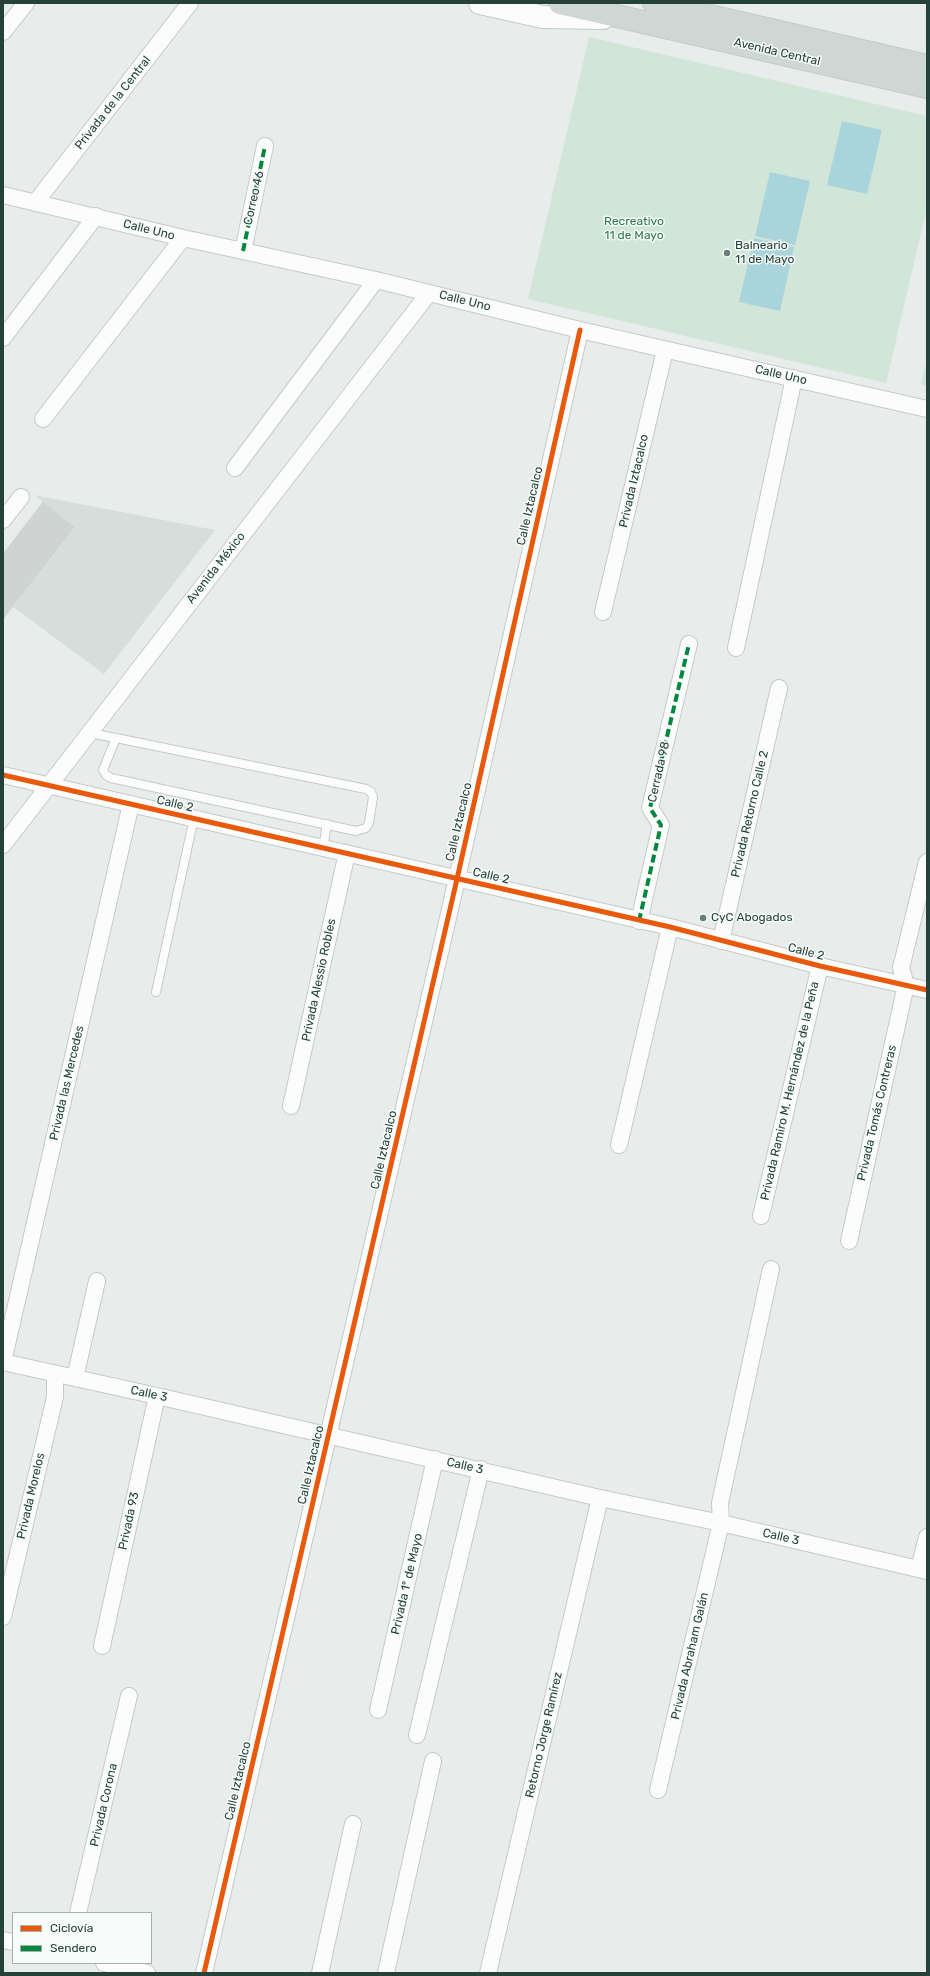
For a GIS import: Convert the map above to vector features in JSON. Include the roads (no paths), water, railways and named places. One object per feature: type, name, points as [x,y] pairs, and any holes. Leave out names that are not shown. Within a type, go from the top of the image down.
[{"type":"main road","name":"Avenida Central","points":[[480,3],[543,17],[627,18]]},
{"type":"main road","name":"Avenida Central","points":[[560,3],[927,87]]},
{"type":"main road","name":"Avenida Central","points":[[654,3],[682,6],[927,66]]},
{"type":"street","points":[[3,32],[26,3]]},
{"type":"street","name":"Privada de la Central","points":[[35,203],[190,3]]},
{"type":"street","name":"Correo 46","points":[[243,252],[266,146]]},
{"type":"street","name":"Calle Uno","points":[[3,195],[243,252],[429,292],[665,350],[927,409]]},
{"type":"street","points":[[3,338],[96,216]]},
{"type":"street","points":[[43,419],[183,238]]},
{"type":"street","points":[[235,468],[376,280]]},
{"type":"street","name":"Avenida México","points":[[3,845],[429,292]]},
{"type":"street","name":"Calle Iztacalco","points":[[204,1973],[457,879],[580,330]]},
{"type":"street","name":"Privada Iztacalco","points":[[603,612],[665,350]]},
{"type":"street","points":[[736,648],[794,378]]},
{"type":"street","points":[[3,520],[21,497]]},
{"type":"street","name":"Cerrada 98","points":[[639,920],[661,825],[650,808],[689,644]]},
{"type":"street","name":"Privada Retorno Calle 2","points":[[721,941],[779,688]]},
{"type":"street","name":"Calle 2","points":[[3,775],[670,927],[820,966],[927,990]]},
{"type":"street","name":"Privada las Mercedes","points":[[3,1362],[131,804]]},
{"type":"street","name":"Privada Alessio Robles","points":[[291,1106],[347,853]]},
{"type":"street","points":[[906,985],[901,968],[925,879],[927,862]]},
{"type":"street","points":[[619,1144],[670,927]]},
{"type":"street","name":"Privada Ramiro M. Hernández de la Peña","points":[[761,1216],[820,966]]},
{"type":"street","name":"Privada Tomás Contreras","points":[[848,1241],[906,985]]},
{"type":"street","name":"Privada Abraham Galán","points":[[658,1790],[721,1523],[720,1503],[771,1269]]},
{"type":"street","points":[[75,1378],[97,1281]]},
{"type":"street","name":"Calle 3","points":[[3,1362],[328,1436],[481,1469],[600,1498],[721,1523],[923,1570]]},
{"type":"street","name":"Privada Morelos","points":[[3,1617],[55,1397],[55,1374]]},
{"type":"street","name":"Privada 93","points":[[102,1646],[157,1396]]},
{"type":"street","name":"Privada 1º de Mayo","points":[[378,1710],[435,1459]]},
{"type":"street","points":[[417,1734],[481,1469]]},
{"type":"street","name":"Retorno Jorge Ramírez","points":[[488,1973],[600,1498]]},
{"type":"street","points":[[923,1570],[927,1537]]},
{"type":"street","name":"Privada Corona","points":[[78,1912],[129,1696]]},
{"type":"street","points":[[386,1973],[433,1761]]},
{"type":"street","points":[[320,1973],[353,1824]]},
{"type":"street","points":[[108,1964],[147,1973]]},
{"type":"lane","points":[[88,733],[116,738],[366,790],[371,792],[374,796],[374,802],[366,828],[356,831],[112,778],[106,775],[103,770],[116,738]]},
{"type":"lane","points":[[156,992],[194,818]]},
{"type":"lane","points":[[323,848],[327,824]]},
{"type":"water","points":[[842,121],[882,130],[867,194],[827,185]]},
{"type":"water","points":[[770,172],[810,181],[795,245],[755,236]]},
{"type":"water","points":[[754,238],[794,247],[780,311],[739,302]]},
{"type":"place","name":"Balneario 11 de Mayo","points":[[727,253]]},
{"type":"place","name":"CyC Abogados","points":[[703,918]]},
{"type":"park label","name":"Recreativo 11 de Mayo","points":[[634,229]]}]
